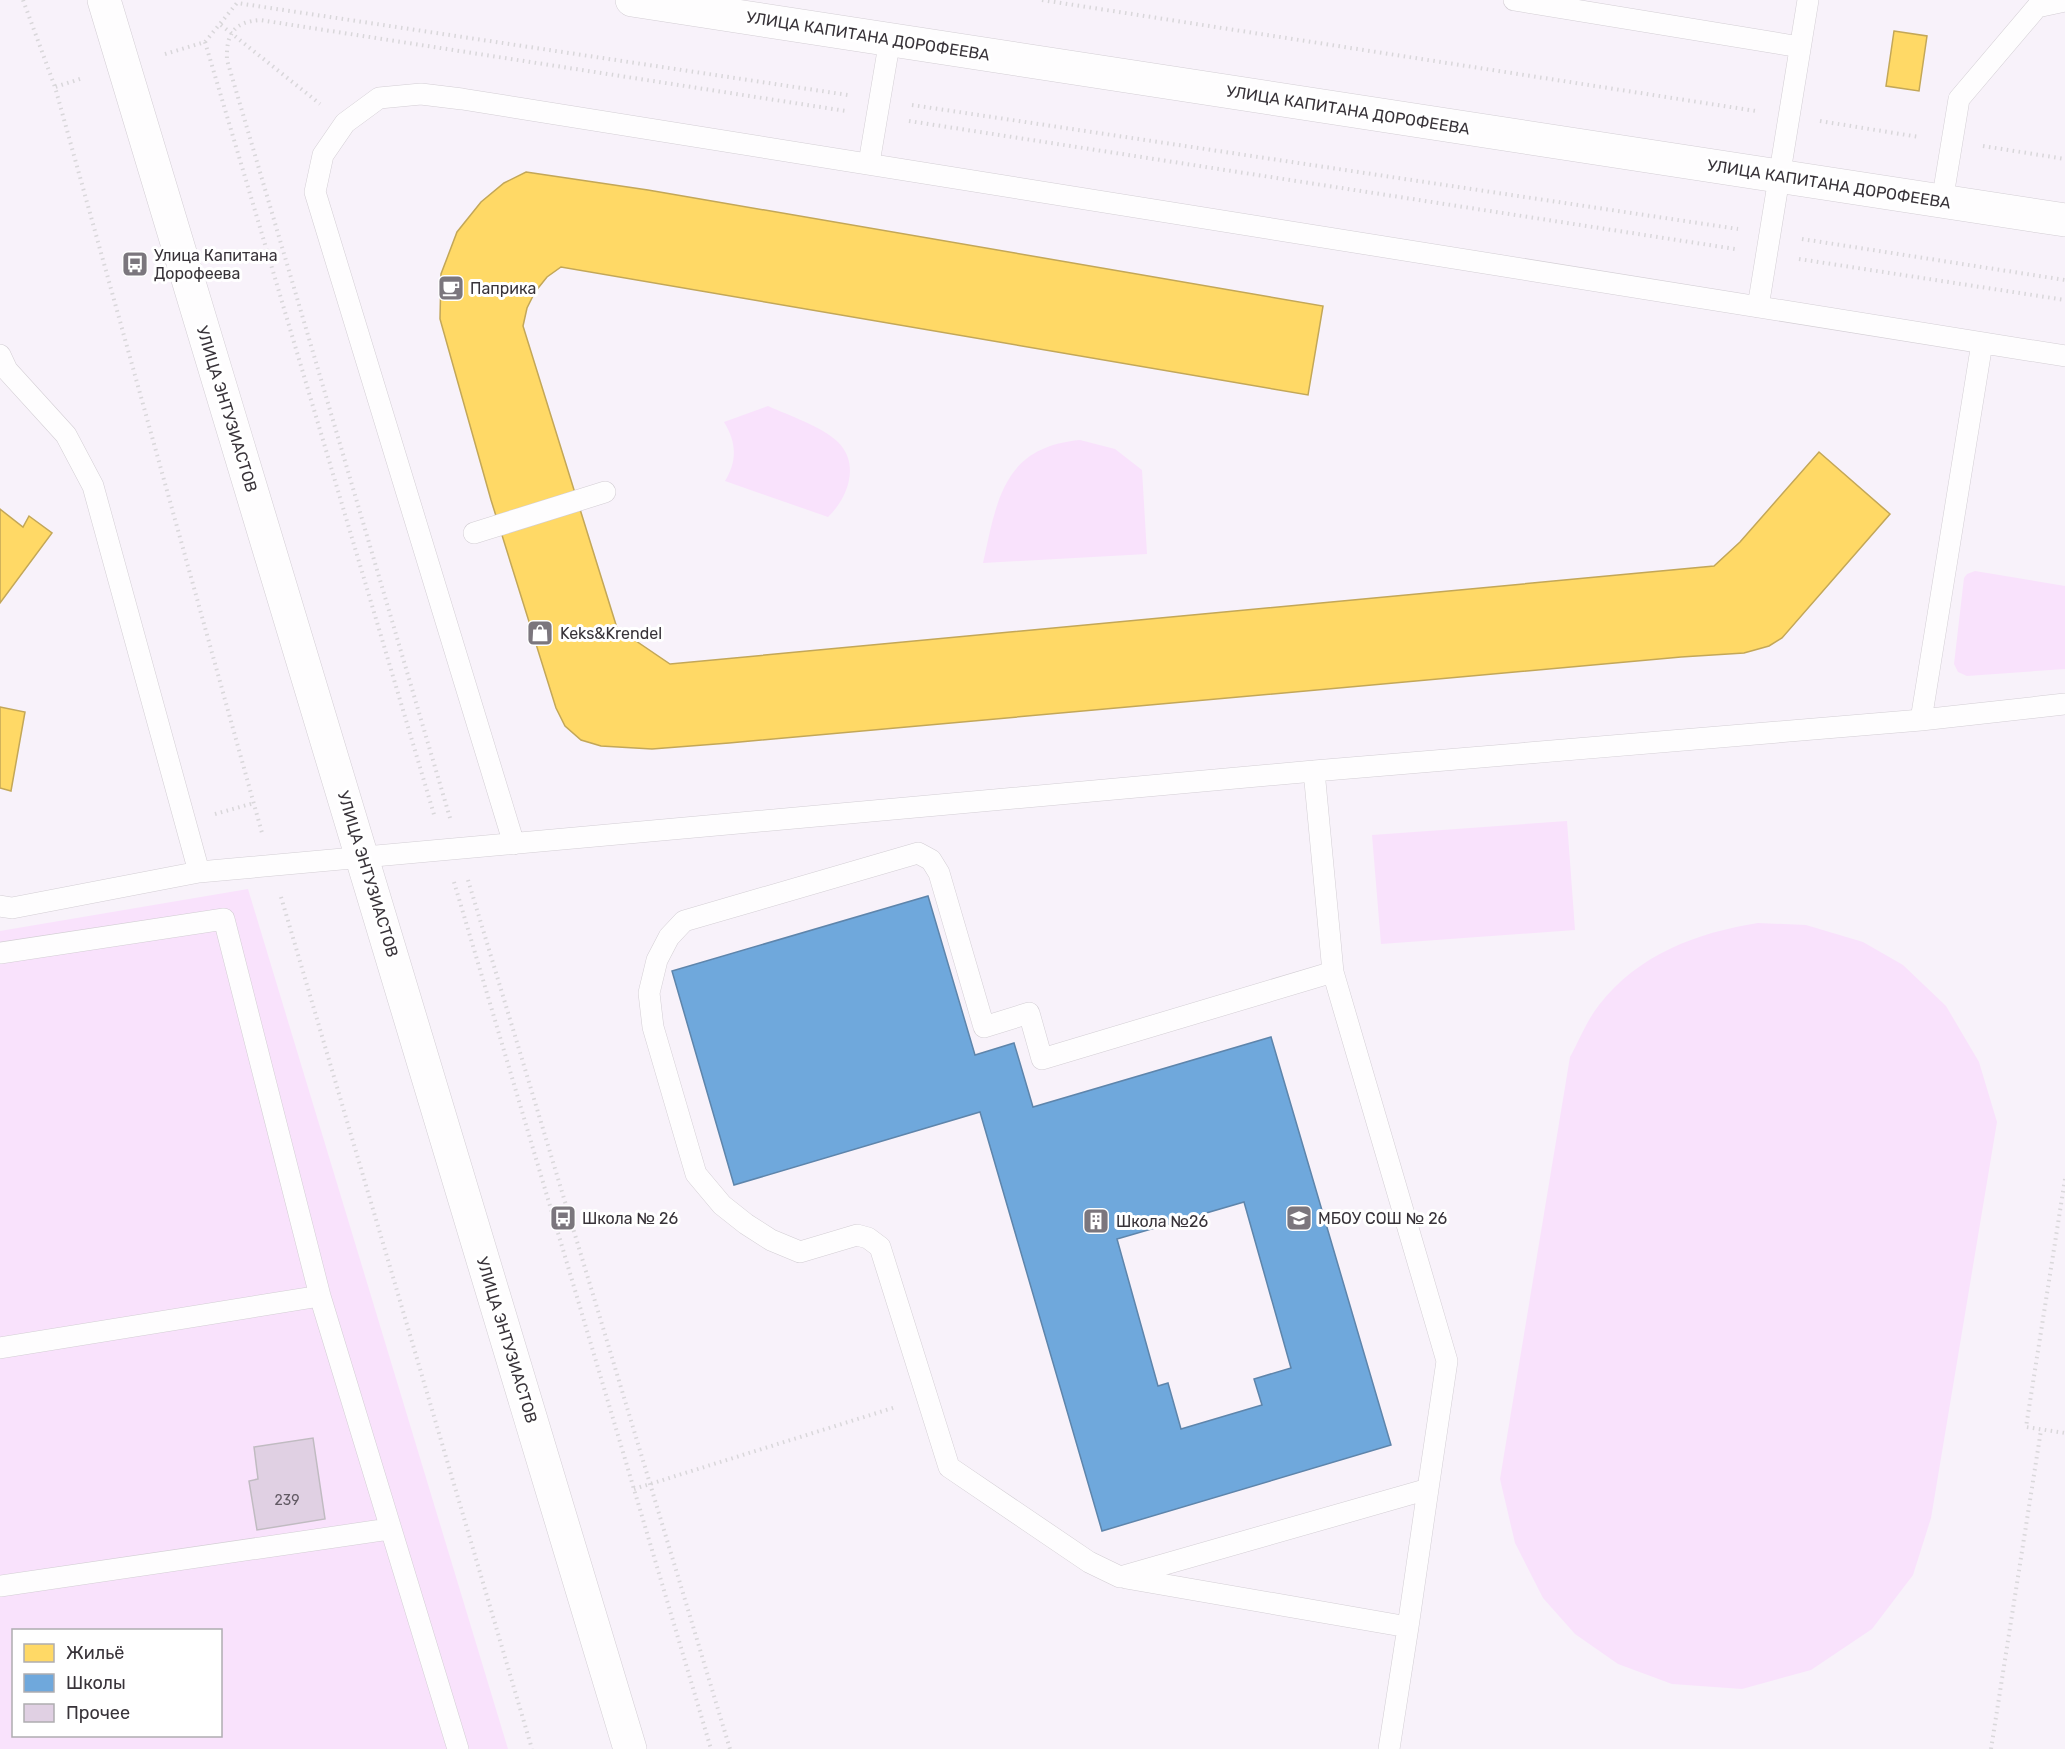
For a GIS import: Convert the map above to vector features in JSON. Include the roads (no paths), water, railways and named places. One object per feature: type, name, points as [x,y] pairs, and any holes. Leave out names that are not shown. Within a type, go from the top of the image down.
[{"type":"street","name":"УЛИЦА ЭНТУЗИАСТОВ","points":[[104,0],[630,1749]]},
{"type":"street","name":"УЛИЦА КАПИТАНА ДОРОФЕЕВА","points":[[632,0],[2065,220]]},
{"type":"lane","points":[[1514,0],[1800,47]]},
{"type":"lane","points":[[1758,307],[1808,0]]},
{"type":"lane","points":[[1942,202],[1959,99],[2037,7],[2065,1]]},
{"type":"lane","points":[[869,163],[890,39]]},
{"type":"lane","points":[[514,844],[315,192],[323,155],[345,123],[379,98],[421,94],[869,163],[2065,356]]},
{"type":"lane","points":[[1921,720],[1982,343]]},
{"type":"lane","points":[[0,355],[8,370],[66,435],[93,486],[199,872]]},
{"type":"lane","points":[[474,533],[605,492]]},
{"type":"lane","points":[[0,906],[12,908],[199,872],[1314,771],[1921,720],[2065,704]]},
{"type":"lane","points":[[1314,771],[1333,972],[1447,1361],[1389,1749]]},
{"type":"lane","points":[[1333,972],[1042,1059],[1029,1013],[984,1027],[939,873],[931,860],[918,853],[684,921],[669,937],[657,960],[649,993],[653,1027],[696,1174],[722,1205],[771,1240],[800,1252],[857,1235],[868,1238],[880,1246],[886,1257],[945,1460],[951,1469],[1101,1570],[1120,1577],[1408,1627]]},
{"type":"lane","points":[[0,953],[224,919],[320,1296],[458,1749]]},
{"type":"lane","points":[[0,1348],[320,1296]]},
{"type":"lane","points":[[1120,1577],[1428,1489]]},
{"type":"lane","points":[[0,1586],[389,1528]]},
{"type":"place","name":"Улица Капитана Дорофеева","points":[[135,264]]},
{"type":"place","name":"Паприка","points":[[451,288]]},
{"type":"place","name":"Keks&Krendel","points":[[540,633]]},
{"type":"place","name":"Школа № 26","points":[[563,1218]]},
{"type":"place","name":"МБОУ СОШ № 26","points":[[1299,1218]]},
{"type":"place","name":"Школа №26","points":[[1096,1221]]}]
